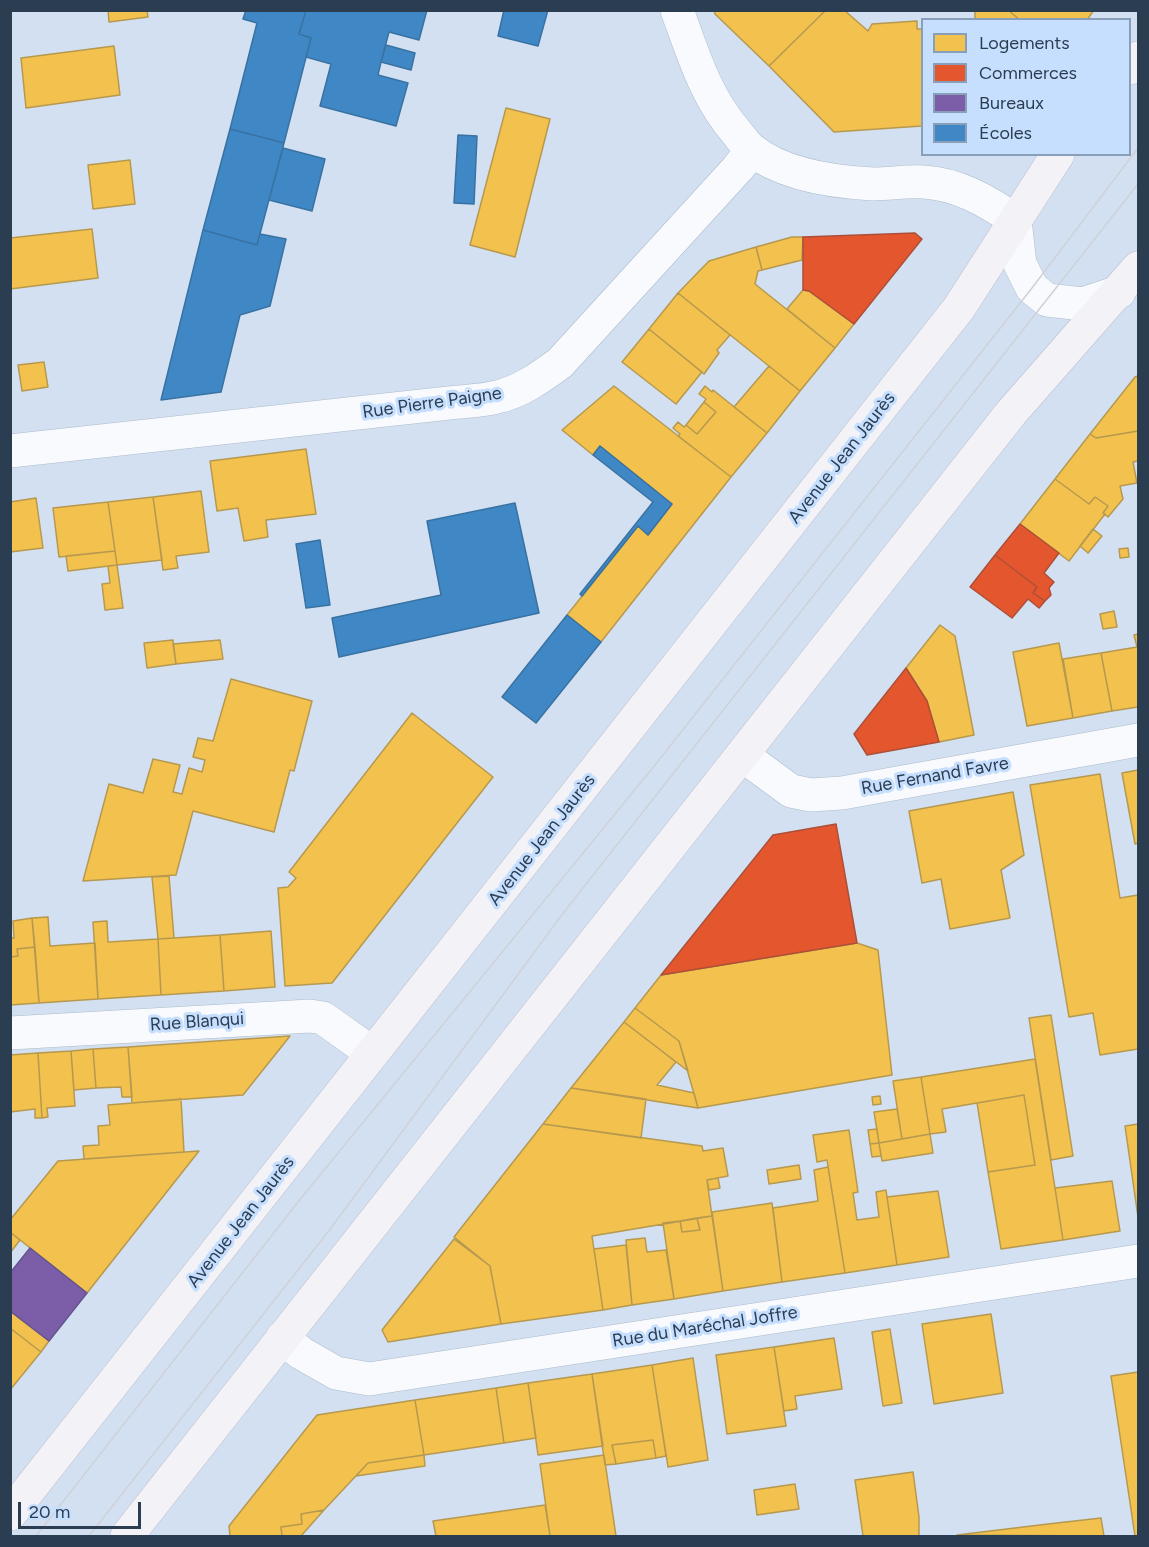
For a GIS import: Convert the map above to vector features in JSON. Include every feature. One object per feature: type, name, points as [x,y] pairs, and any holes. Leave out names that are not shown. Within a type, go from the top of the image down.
[{"type":"main road","name":"Avenue Jean Jaurès","points":[[10,1514],[959,308],[1057,156]]},
{"type":"main road","points":[[127,1536],[282,1338],[356,1248],[1011,413],[1129,280]]},
{"type":"street","points":[[677,10],[703,79],[723,117],[752,150],[783,168],[828,181],[874,184],[925,182],[964,190],[990,203],[1016,220],[1020,264],[1032,288],[1047,300],[1083,304],[1129,280]]},
{"type":"street","name":"Rue Pierre Paigne","points":[[10,450],[468,401],[497,397],[519,389],[544,376],[560,363],[752,150]]},
{"type":"street","name":"Rue Fernand Favre","points":[[742,755],[791,791],[811,795],[842,793],[1138,740]]},
{"type":"street","name":"Rue Blanqui","points":[[10,1033],[310,1016],[323,1018],[372,1053]]},
{"type":"street","name":"Rue du Maréchal Joffre","points":[[282,1338],[300,1353],[336,1373],[369,1379],[1138,1261]]},
{"type":"building: Logements","points":[[108,10],[147,10],[148,17],[109,22]]},
{"type":"building: Logements","points":[[714,10],[826,10],[769,66],[715,14]]},
{"type":"building: Logements","points":[[826,10],[844,10],[868,31],[872,24],[917,21],[917,29],[921,29],[921,126],[834,132],[769,66]]},
{"type":"building: Logements","points":[[975,10],[1008,10],[1018,18],[975,18]]},
{"type":"building: Logements","points":[[1008,10],[1094,10],[1088,18],[1018,18]]},
{"type":"building: Logements","points":[[114,46],[120,95],[26,108],[21,58]]},
{"type":"building: Logements","points":[[506,108],[550,119],[515,257],[470,245]]},
{"type":"building: Logements","points":[[130,160],[135,204],[93,209],[88,165]]},
{"type":"building: Logements","points":[[92,229],[98,278],[10,289],[10,238]]},
{"type":"building: Logements","points":[[792,237],[803,237],[802,260],[762,270],[756,247]]},
{"type":"building: Logements","points":[[756,247],[762,270],[758,271],[755,284],[835,348],[800,391],[678,293],[709,261]]},
{"type":"building: Logements","points":[[803,290],[809,291],[854,324],[835,348],[787,309]]},
{"type":"building: Logements","points":[[678,293],[730,335],[717,350],[719,353],[704,374],[649,329]]},
{"type":"building: Logements","points":[[649,329],[702,372],[676,404],[622,362]]},
{"type":"building: Logements","points":[[44,362],[48,387],[22,391],[18,365]]},
{"type":"building: Logements","points":[[769,366],[800,391],[767,433],[734,407]]},
{"type":"building: Logements","points":[[1138,376],[1138,431],[1096,438],[1090,434],[1135,377]]},
{"type":"building: Logements","points":[[614,386],[731,477],[601,642],[567,615],[638,526],[648,535],[672,504],[600,446],[593,455],[562,430]]},
{"type":"building: Logements","points":[[705,386],[767,433],[731,477],[678,436],[680,434],[673,428],[678,422],[697,434],[716,412],[704,402],[706,399],[699,394]]},
{"type":"building: Logements","points":[[704,402],[716,412],[697,434],[686,425]]},
{"type":"building: Logements","points":[[1138,431],[1138,461],[1133,462],[1137,483],[1120,486],[1123,499],[1108,517],[1103,513],[1108,506],[1095,497],[1089,504],[1055,479],[1090,434],[1096,438]]},
{"type":"building: Logements","points":[[306,449],[316,514],[266,520],[268,537],[244,541],[238,508],[217,511],[210,461]]},
{"type":"building: Logements","points":[[1055,479],[1089,504],[1095,497],[1108,506],[1103,513],[1105,514],[1069,561],[1020,524]]},
{"type":"building: Logements","points":[[201,491],[209,552],[176,556],[178,568],[163,570],[153,497]]},
{"type":"building: Logements","points":[[153,497],[162,560],[117,565],[108,502]]},
{"type":"building: Logements","points":[[36,498],[43,548],[10,552],[10,502]]},
{"type":"building: Logements","points":[[108,502],[115,551],[59,557],[53,508]]},
{"type":"building: Logements","points":[[1093,529],[1102,536],[1088,553],[1080,546]]},
{"type":"building: Logements","points":[[1128,548],[1129,557],[1120,558],[1119,549]]},
{"type":"building: Logements","points":[[115,551],[117,565],[68,571],[66,556]]},
{"type":"building: Logements","points":[[117,565],[123,608],[105,610],[102,584],[110,583],[108,566]]},
{"type":"building: Logements","points":[[1114,611],[1117,627],[1103,629],[1100,614]]},
{"type":"building: Logements","points":[[940,625],[955,636],[974,735],[939,742],[927,701],[906,668]]},
{"type":"building: Logements","points":[[1138,634],[1138,707],[1112,711],[1101,653],[1137,647],[1134,635]]},
{"type":"building: Logements","points":[[173,640],[176,664],[147,668],[144,643]]},
{"type":"building: Logements","points":[[220,640],[223,659],[176,664],[173,644]]},
{"type":"building: Logements","points":[[1059,643],[1073,718],[1027,726],[1013,652]]},
{"type":"building: Logements","points":[[1101,653],[1112,711],[1073,718],[1063,659]]},
{"type":"building: Logements","points":[[231,679],[312,701],[294,771],[290,770],[274,832],[193,811],[176,875],[83,881],[109,784],[143,793],[153,759],[180,765],[173,792],[182,794],[189,768],[202,772],[205,760],[193,757],[198,738],[213,741]]},
{"type":"building: Logements","points":[[412,713],[493,777],[332,983],[285,986],[278,888],[288,887],[296,878],[289,872]]},
{"type":"building: Logements","points":[[1138,770],[1138,843],[1135,844],[1122,773]]},
{"type":"building: Logements","points":[[1100,774],[1120,898],[1138,895],[1138,1049],[1100,1055],[1093,1013],[1069,1017],[1030,785]]},
{"type":"building: Logements","points":[[1013,792],[1024,855],[1001,870],[1010,918],[950,929],[941,879],[922,883],[909,811]]},
{"type":"building: Logements","points":[[169,876],[174,938],[158,939],[152,877]]},
{"type":"building: Logements","points":[[48,917],[50,946],[95,943],[98,999],[39,1003],[32,918]]},
{"type":"building: Logements","points":[[32,918],[35,947],[17,949],[18,956],[10,957],[10,938],[14,938],[13,921]]},
{"type":"building: Logements","points":[[107,921],[108,942],[158,939],[161,995],[98,999],[93,922]]},
{"type":"building: Logements","points":[[271,931],[275,987],[224,991],[220,935]]},
{"type":"building: Logements","points":[[220,935],[224,991],[161,995],[158,939]]},
{"type":"building: Logements","points":[[857,943],[878,950],[892,1075],[698,1108],[679,1041],[635,1008],[661,975]]},
{"type":"building: Logements","points":[[35,947],[39,1003],[10,1005],[10,957],[18,956],[17,949]]},
{"type":"building: Logements","points":[[635,1008],[679,1041],[688,1071],[624,1022]]},
{"type":"building: Logements","points":[[1051,1015],[1073,1156],[1051,1160],[1029,1018]]},
{"type":"building: Logements","points":[[624,1022],[676,1062],[657,1085],[694,1093],[698,1108],[571,1088]]},
{"type":"building: Logements","points":[[290,1036],[243,1095],[132,1103],[128,1047]]},
{"type":"building: Logements","points":[[128,1047],[132,1097],[122,1097],[121,1087],[96,1088],[93,1049]]},
{"type":"building: Logements","points":[[93,1049],[96,1088],[74,1090],[71,1051]]},
{"type":"building: Logements","points":[[71,1051],[75,1106],[47,1108],[48,1117],[42,1118],[38,1053]]},
{"type":"building: Logements","points":[[38,1053],[42,1118],[35,1118],[35,1109],[10,1112],[10,1055]]},
{"type":"building: Logements","points":[[1035,1059],[1063,1240],[1001,1249],[988,1172],[1035,1165],[1024,1095],[942,1109],[946,1132],[930,1134],[921,1077]]},
{"type":"building: Logements","points":[[921,1077],[930,1134],[902,1139],[893,1081]]},
{"type":"building: Logements","points":[[571,1088],[646,1099],[641,1138],[543,1124]]},
{"type":"building: Logements","points":[[1024,1095],[1035,1165],[988,1172],[977,1103]]},
{"type":"building: Logements","points":[[880,1096],[881,1104],[873,1105],[872,1097]]},
{"type":"building: Logements","points":[[181,1099],[184,1152],[84,1159],[83,1146],[99,1145],[98,1126],[110,1125],[108,1105]]},
{"type":"building: Logements","points":[[897,1109],[902,1139],[879,1143],[874,1112]]},
{"type":"building: Logements","points":[[543,1124],[702,1146],[703,1151],[723,1148],[728,1176],[707,1180],[712,1216],[592,1236],[603,1310],[501,1324],[490,1266],[454,1237]]},
{"type":"building: Logements","points":[[1138,1124],[1138,1217],[1125,1126]]},
{"type":"building: Logements","points":[[877,1129],[879,1143],[870,1144],[868,1130]]},
{"type":"building: Logements","points":[[849,1130],[858,1192],[853,1193],[857,1220],[879,1217],[876,1192],[886,1190],[897,1265],[845,1273],[827,1160],[817,1162],[813,1135]]},
{"type":"building: Logements","points":[[930,1134],[933,1153],[882,1161],[879,1143]]},
{"type":"building: Logements","points":[[879,1143],[881,1156],[872,1157],[870,1144]]},
{"type":"building: Logements","points":[[199,1151],[87,1293],[10,1232],[10,1220],[58,1161]]},
{"type":"building: Logements","points":[[799,1165],[801,1179],[769,1184],[767,1170]]},
{"type":"building: Logements","points":[[828,1167],[845,1273],[782,1282],[773,1208],[818,1201],[814,1170]]},
{"type":"building: Logements","points":[[718,1178],[720,1188],[709,1190],[707,1180]]},
{"type":"building: Logements","points":[[1112,1181],[1120,1231],[1063,1240],[1055,1188]]},
{"type":"building: Logements","points":[[938,1191],[949,1257],[897,1265],[887,1197]]},
{"type":"building: Logements","points":[[772,1203],[782,1282],[723,1291],[712,1212]]},
{"type":"building: Logements","points":[[712,1216],[723,1291],[674,1299],[663,1223],[680,1221],[682,1232],[700,1230],[697,1218]]},
{"type":"building: Logements","points":[[697,1218],[700,1230],[682,1232],[680,1221]]},
{"type":"building: Logements","points":[[10,1232],[20,1240],[10,1253]]},
{"type":"building: Logements","points":[[645,1238],[647,1252],[666,1250],[674,1299],[632,1305],[626,1240]]},
{"type":"building: Logements","points":[[454,1239],[490,1266],[501,1324],[388,1342],[382,1330]]},
{"type":"building: Logements","points":[[626,1245],[632,1305],[603,1310],[594,1249]]},
{"type":"building: Logements","points":[[10,1311],[49,1341],[41,1352],[10,1328]]},
{"type":"building: Logements","points":[[991,1314],[1003,1393],[934,1404],[922,1324]]},
{"type":"building: Logements","points":[[10,1328],[41,1352],[10,1390]]},
{"type":"building: Logements","points":[[890,1329],[902,1403],[883,1406],[872,1332]]},
{"type":"building: Logements","points":[[834,1338],[842,1389],[795,1396],[797,1409],[784,1411],[774,1347]]},
{"type":"building: Logements","points":[[774,1347],[786,1426],[727,1434],[716,1355]]},
{"type":"building: Logements","points":[[693,1358],[708,1460],[668,1467],[652,1365]]},
{"type":"building: Logements","points":[[652,1365],[666,1456],[656,1458],[653,1440],[612,1445],[616,1464],[605,1465],[592,1374]]},
{"type":"building: Logements","points":[[1138,1372],[1138,1536],[1135,1536],[1111,1376]]},
{"type":"building: Logements","points":[[592,1374],[603,1446],[538,1455],[528,1383]]},
{"type":"building: Logements","points":[[528,1383],[536,1438],[504,1443],[496,1388]]},
{"type":"building: Logements","points":[[496,1388],[504,1443],[424,1455],[415,1400]]},
{"type":"building: Logements","points":[[415,1400],[424,1455],[368,1463],[324,1510],[301,1514],[302,1524],[281,1527],[282,1536],[230,1536],[229,1526],[317,1415]]},
{"type":"building: Logements","points":[[653,1440],[656,1458],[616,1464],[612,1445]]},
{"type":"building: Logements","points":[[424,1455],[425,1466],[356,1476],[368,1463]]},
{"type":"building: Logements","points":[[604,1455],[616,1536],[550,1536],[540,1464]]},
{"type":"building: Logements","points":[[913,1472],[919,1536],[863,1536],[855,1480]]},
{"type":"building: Logements","points":[[795,1484],[799,1509],[757,1515],[754,1490]]},
{"type":"building: Logements","points":[[545,1505],[550,1536],[436,1536],[433,1521]]},
{"type":"building: Logements","points":[[324,1510],[301,1536],[282,1536],[281,1527],[302,1524],[301,1514]]},
{"type":"building: Logements","points":[[1101,1518],[1104,1536],[957,1535],[1048,1524]]},
{"type":"building: Commerces","points":[[915,233],[922,239],[854,324],[809,291],[803,290],[803,237]]},
{"type":"building: Commerces","points":[[1020,524],[1059,553],[1044,573],[1054,582],[1049,588],[1051,595],[1045,601],[1033,593],[1037,587],[995,555]]},
{"type":"building: Commerces","points":[[995,555],[1037,587],[1033,593],[1045,601],[1039,608],[1028,599],[1012,618],[970,587]]},
{"type":"building: Commerces","points":[[906,668],[927,701],[939,742],[867,755],[854,734]]},
{"type":"building: Commerces","points":[[836,824],[857,943],[661,975],[773,835]]},
{"type":"building: Bureaux","points":[[30,1248],[87,1293],[49,1341],[10,1311],[10,1273]]},
{"type":"building: Écoles","points":[[246,10],[306,10],[299,34],[311,38],[284,143],[230,129],[257,23],[243,19]]},
{"type":"building: Écoles","points":[[306,10],[427,10],[419,40],[389,32],[378,75],[408,83],[396,126],[320,106],[331,64],[306,57],[311,38],[299,34]]},
{"type":"building: Écoles","points":[[504,10],[548,10],[538,46],[498,36]]},
{"type":"building: Écoles","points":[[386,45],[415,53],[411,70],[381,62]]},
{"type":"building: Écoles","points":[[230,129],[284,143],[257,245],[203,230]]},
{"type":"building: Écoles","points":[[458,135],[477,136],[474,204],[454,203]]},
{"type":"building: Écoles","points":[[283,148],[325,159],[312,211],[269,200]]},
{"type":"building: Écoles","points":[[203,230],[257,245],[260,234],[286,239],[270,306],[240,315],[221,392],[161,400]]},
{"type":"building: Écoles","points":[[600,446],[672,504],[648,535],[638,526],[582,596],[580,594],[653,502],[593,455]]},
{"type":"building: Écoles","points":[[515,503],[539,613],[339,657],[332,618],[441,595],[427,521]]},
{"type":"building: Écoles","points":[[320,540],[330,605],[306,608],[296,544]]},
{"type":"building: Écoles","points":[[567,615],[601,642],[536,723],[502,697]]},
{"type":"tram line","points":[[36,1536],[298,1202],[655,765],[1032,288],[1138,148]]},
{"type":"tram line","points":[[89,1536],[331,1228],[564,912],[1138,184]]}]
